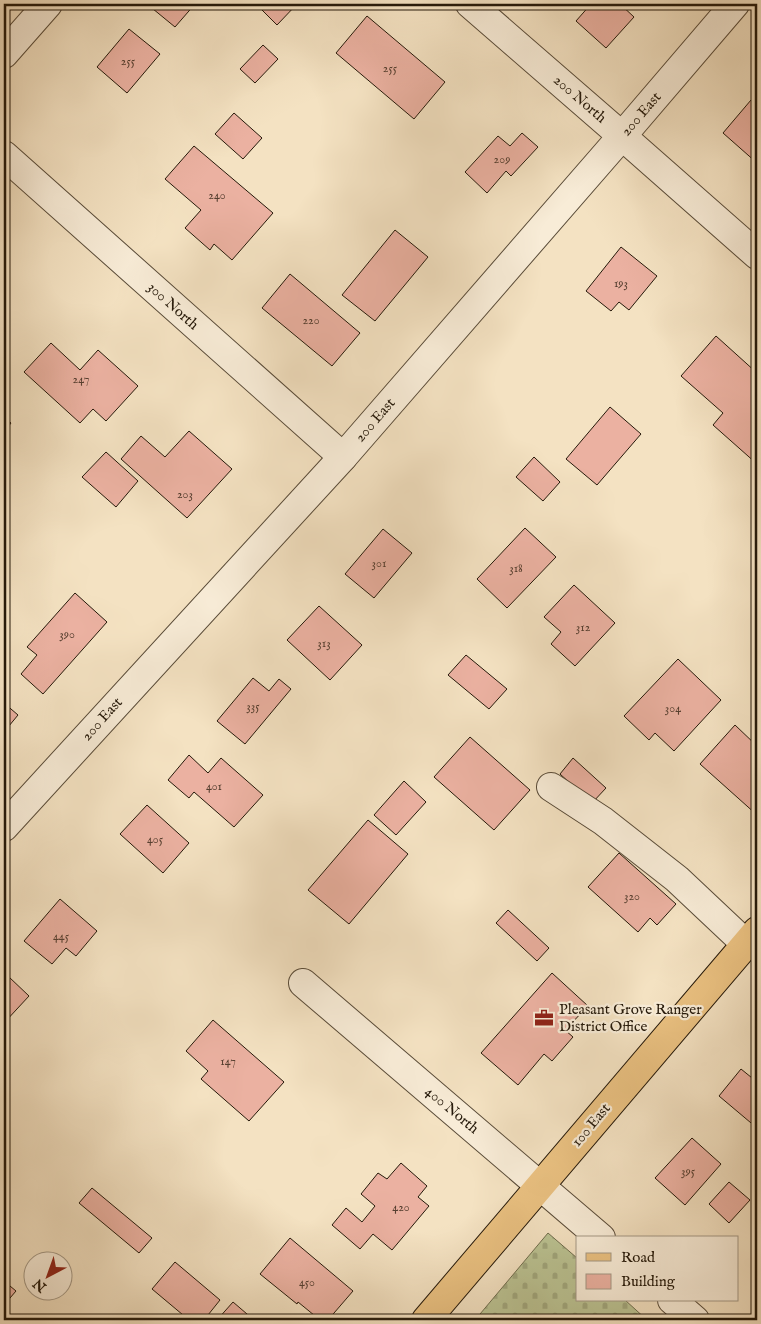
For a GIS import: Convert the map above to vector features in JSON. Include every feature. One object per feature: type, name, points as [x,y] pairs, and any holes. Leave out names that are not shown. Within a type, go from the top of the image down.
[{"type":"main road","name":"100 East","points":[[426,1320],[752,938]]},
{"type":"street","points":[[4,54],[48,4]]},
{"type":"street","name":"200 North","points":[[470,4],[757,255]]},
{"type":"street","name":"200 East","points":[[4,827],[343,457],[735,4]]},
{"type":"street","name":"300 North","points":[[4,155],[343,457]]},
{"type":"street","points":[[551,787],[603,822],[752,938]]},
{"type":"street","name":"400 North","points":[[304,983],[599,1236]]},
{"type":"street","points":[[674,1302],[695,1320]]},
{"type":"green space","points":[[548,1233],[576,1257],[576,1302],[627,1302],[647,1320],[475,1320]]},
{"type":"building","points":[[147,4],[195,4],[175,27]]},
{"type":"building","points":[[256,4],[297,4],[277,25]]},
{"type":"building","points":[[591,4],[620,4],[634,17],[606,48],[576,21]]},
{"type":"building","points":[[367,16],[445,82],[414,119],[336,53]]},
{"type":"building","points":[[129,29],[160,54],[127,93],[97,67]]},
{"type":"building","points":[[263,45],[278,59],[255,83],[240,69]]},
{"type":"building","points":[[751,100],[757,105],[757,163],[723,133]]},
{"type":"building","points":[[234,113],[262,138],[243,159],[215,134]]},
{"type":"building","points":[[522,133],[538,147],[511,176],[506,171],[487,193],[465,172],[498,136],[510,146]]},
{"type":"building","points":[[194,146],[273,213],[232,260],[214,244],[210,250],[185,228],[201,210],[165,179]]},
{"type":"building","points":[[395,230],[428,257],[375,321],[342,295]]},
{"type":"building","points":[[621,247],[657,276],[629,310],[619,302],[611,311],[586,291]]},
{"type":"building","points":[[290,274],[360,333],[332,366],[262,308]]},
{"type":"building","points":[[716,336],[757,373],[757,464],[713,425],[723,413],[681,376]]},
{"type":"building","points":[[51,343],[80,370],[98,350],[138,386],[106,421],[93,409],[80,423],[24,372]]},
{"type":"building","points":[[610,407],[641,434],[597,485],[566,459]]},
{"type":"building","points":[[4,417],[11,423],[4,432]]},
{"type":"building","points":[[189,431],[232,469],[187,518],[121,459],[141,436],[165,457]]},
{"type":"building","points":[[106,452],[138,481],[116,507],[82,477]]},
{"type":"building","points":[[534,457],[560,482],[543,501],[516,477]]},
{"type":"building","points":[[525,528],[556,557],[507,608],[477,579]]},
{"type":"building","points":[[383,529],[412,553],[374,598],[345,574]]},
{"type":"building","points":[[574,585],[615,623],[575,666],[551,644],[561,632],[544,617]]},
{"type":"building","points":[[75,593],[107,622],[43,694],[21,674],[37,655],[27,647]]},
{"type":"building","points":[[319,606],[362,645],[330,680],[287,640]]},
{"type":"building","points":[[466,655],[507,689],[489,709],[448,675]]},
{"type":"building","points":[[678,659],[721,700],[674,751],[655,733],[649,740],[624,716]]},
{"type":"building","points":[[253,678],[269,691],[279,679],[291,689],[245,744],[217,721]]},
{"type":"building","points":[[4,703],[18,715],[4,732]]},
{"type":"building","points":[[735,725],[757,746],[757,815],[700,764]]},
{"type":"building","points":[[470,737],[530,790],[494,830],[434,777]]},
{"type":"building","points":[[189,755],[208,773],[221,758],[263,795],[234,827],[194,792],[189,798],[168,780]]},
{"type":"building","points":[[573,758],[606,788],[592,803],[560,774]]},
{"type":"building","points":[[404,781],[426,802],[396,835],[374,815]]},
{"type":"building","points":[[147,805],[189,843],[163,873],[120,834]]},
{"type":"building","points":[[368,820],[408,854],[349,924],[308,890]]},
{"type":"building","points":[[619,853],[676,904],[657,925],[650,918],[638,932],[588,887]]},
{"type":"building","points":[[60,899],[97,931],[76,956],[66,948],[52,964],[24,941]]},
{"type":"building","points":[[508,910],[549,948],[537,961],[496,923]]},
{"type":"building","name":"Pleasant Grove Ranger District Office","points":[[552,973],[588,1006],[565,1030],[573,1037],[552,1061],[544,1054],[518,1085],[481,1053]]},
{"type":"building","points":[[9,977],[29,996],[4,1023],[4,983]]},
{"type":"building","points":[[213,1020],[284,1082],[249,1121],[201,1079],[208,1071],[186,1051]]},
{"type":"building","points":[[741,1069],[757,1082],[757,1128],[719,1096]]},
{"type":"building","points":[[692,1138],[721,1164],[685,1205],[655,1178]]},
{"type":"building","points":[[401,1163],[427,1186],[418,1197],[429,1206],[392,1250],[373,1234],[360,1249],[332,1225],[346,1208],[362,1222],[375,1206],[361,1194],[378,1173],[387,1179]]},
{"type":"building","points":[[729,1182],[750,1200],[729,1223],[709,1204]]},
{"type":"building","points":[[92,1188],[152,1238],[139,1253],[79,1203]]},
{"type":"building","points":[[290,1238],[353,1291],[328,1320],[320,1320],[260,1274]]},
{"type":"building","points":[[175,1262],[220,1300],[204,1320],[189,1320],[152,1289]]},
{"type":"building","points":[[4,1281],[16,1291],[4,1305]]},
{"type":"building","points":[[233,1302],[254,1320],[217,1320]]},
{"type":"place","name":"Pleasant Grove Ranger District Office","points":[[544,1018]]}]
